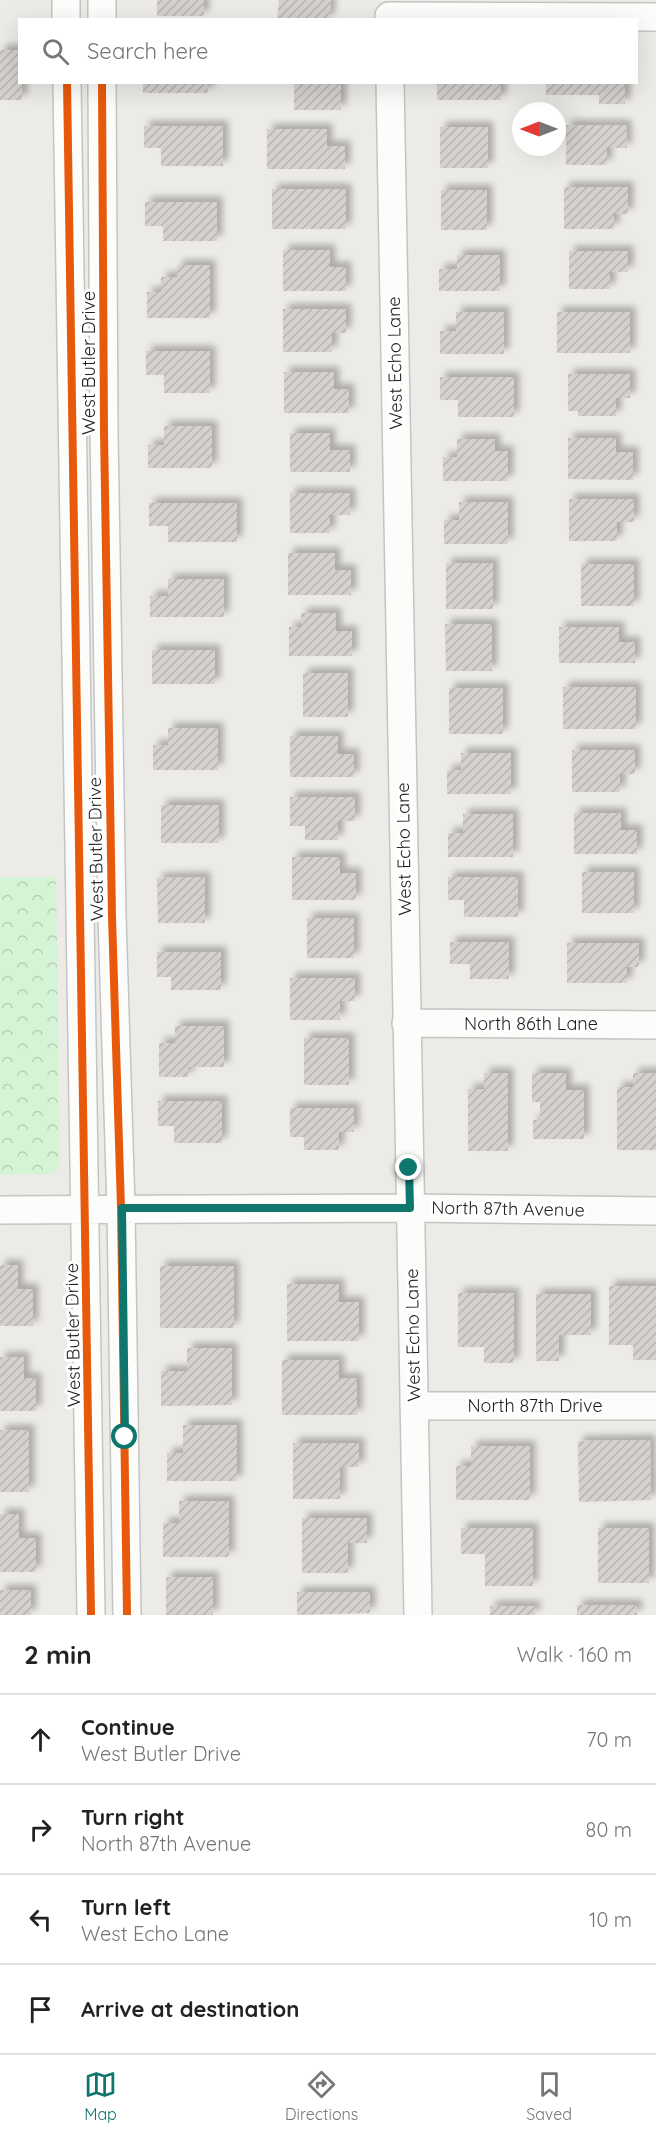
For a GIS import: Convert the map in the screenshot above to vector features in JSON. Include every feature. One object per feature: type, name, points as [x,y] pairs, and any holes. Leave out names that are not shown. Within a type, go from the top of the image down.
[{"type":"street","points":[[66,0],[66,18]]},
{"type":"street","points":[[102,0],[102,18]]},
{"type":"street","points":[[389,18],[656,17]]},
{"type":"street","name":"West Butler Drive","points":[[68,84],[91,1615]]},
{"type":"street","name":"West Butler Drive","points":[[102,84],[104,432],[112,893],[122,1208],[127,1615]]},
{"type":"street","name":"West Echo Lane","points":[[390,84],[418,1615]]},
{"type":"street","name":"North 86th Lane","points":[[406,1023],[656,1025]]},
{"type":"street","name":"North 87th Avenue","points":[[0,1210],[410,1208],[656,1211]]},
{"type":"street","name":"North 87th Drive","points":[[414,1406],[656,1406]]},
{"type":"green space","points":[[0,877],[56,877],[60,1153],[59,1168],[51,1174],[0,1175]]},
{"type":"building","points":[[157,0],[204,0],[204,16],[157,16]]},
{"type":"building","points":[[279,0],[331,0],[329,18],[277,18]]},
{"type":"building","points":[[0,50],[18,50],[18,84],[22,84],[22,100],[0,100]]},
{"type":"building","points":[[143,84],[208,84],[208,93],[143,93]]},
{"type":"building","points":[[294,84],[341,84],[341,110],[294,110]]},
{"type":"building","points":[[437,84],[501,84],[501,100],[437,100]]},
{"type":"building","points":[[546,84],[625,84],[625,104],[599,104],[599,95],[546,95]]},
{"type":"building","points":[[566,125],[626,125],[627,148],[607,148],[607,165],[566,165]]},
{"type":"building","points":[[144,126],[223,126],[223,166],[161,166],[161,148],[144,148]]},
{"type":"building","points":[[440,127],[488,127],[488,168],[440,168]]},
{"type":"building","points":[[267,129],[327,129],[327,146],[345,146],[345,169],[267,169]]},
{"type":"building","points":[[564,187],[628,187],[628,214],[614,214],[614,229],[564,229]]},
{"type":"building","points":[[272,189],[346,189],[346,229],[272,229]]},
{"type":"building","points":[[441,190],[487,190],[487,230],[441,230]]},
{"type":"building","points":[[145,202],[217,202],[217,241],[163,241],[163,226],[145,226]]},
{"type":"building","points":[[283,250],[330,250],[330,267],[346,267],[346,291],[283,291]]},
{"type":"building","points":[[569,251],[628,251],[628,272],[610,272],[610,289],[569,289]]},
{"type":"building","points":[[457,255],[500,255],[500,291],[439,291],[439,269],[457,269]]},
{"type":"building","points":[[177,265],[210,265],[210,318],[147,318],[147,292],[161,292],[161,277],[177,277]]},
{"type":"building","points":[[283,309],[346,309],[346,333],[332,333],[332,352],[283,352]]},
{"type":"building","points":[[456,312],[504,312],[504,354],[440,354],[440,331],[456,331]]},
{"type":"building","points":[[557,312],[630,312],[630,353],[557,353]]},
{"type":"building","points":[[146,351],[210,351],[210,393],[164,393],[164,375],[146,375]]},
{"type":"building","points":[[284,372],[334,372],[334,389],[349,389],[349,413],[284,413]]},
{"type":"building","points":[[568,374],[630,374],[630,398],[616,398],[616,416],[578,416],[578,411],[568,411]]},
{"type":"building","points":[[440,377],[514,377],[514,417],[458,417],[458,400],[440,400]]},
{"type":"building","points":[[164,426],[212,426],[212,468],[148,468],[148,445],[164,445]]},
{"type":"building","points":[[290,433],[330,433],[330,450],[350,450],[350,472],[290,472]]},
{"type":"building","points":[[568,438],[616,438],[616,452],[633,452],[633,480],[568,479]]},
{"type":"building","points":[[457,439],[495,439],[495,451],[508,451],[508,481],[443,481],[443,457],[457,457]]},
{"type":"building","points":[[290,493],[350,493],[350,515],[330,515],[330,533],[290,533]]},
{"type":"building","points":[[569,499],[634,499],[634,522],[617,522],[617,541],[569,541]]},
{"type":"building","points":[[459,502],[508,502],[508,544],[444,544],[444,520],[459,520]]},
{"type":"building","points":[[149,503],[237,503],[237,542],[168,542],[168,526],[149,526]]},
{"type":"building","points":[[288,553],[335,553],[335,570],[351,570],[351,595],[288,595]]},
{"type":"building","points":[[446,563],[493,563],[493,609],[446,609]]},
{"type":"building","points":[[581,564],[634,564],[634,606],[581,606]]},
{"type":"building","points":[[168,579],[224,579],[224,617],[150,617],[150,596],[168,596]]},
{"type":"building","points":[[301,613],[336,613],[336,631],[352,631],[352,656],[289,656],[289,627],[301,627]]},
{"type":"building","points":[[445,624],[492,624],[492,671],[446,671]]},
{"type":"building","points":[[559,627],[619,627],[619,642],[635,642],[635,663],[559,663]]},
{"type":"building","points":[[152,650],[215,650],[215,684],[152,684]]},
{"type":"building","points":[[303,673],[348,673],[348,717],[303,717]]},
{"type":"building","points":[[563,687],[636,687],[636,729],[563,729]]},
{"type":"building","points":[[449,688],[503,688],[503,734],[449,734]]},
{"type":"building","points":[[168,728],[218,728],[218,770],[153,770],[153,745],[168,745]]},
{"type":"building","points":[[290,736],[338,736],[338,754],[354,754],[354,777],[290,777]]},
{"type":"building","points":[[572,750],[635,750],[635,774],[620,774],[620,792],[572,792]]},
{"type":"building","points":[[461,753],[511,753],[511,794],[447,794],[447,770],[461,770]]},
{"type":"building","points":[[290,797],[355,797],[355,821],[338,821],[338,840],[305,840],[305,826],[290,826]]},
{"type":"building","points":[[161,805],[219,805],[219,843],[161,843]]},
{"type":"building","points":[[574,813],[621,813],[621,830],[637,830],[637,854],[574,854]]},
{"type":"building","points":[[463,814],[513,814],[513,857],[448,857],[448,833],[463,833]]},
{"type":"building","points":[[292,857],[340,857],[340,873],[356,873],[356,900],[292,900]]},
{"type":"building","points":[[582,872],[634,872],[634,913],[582,913]]},
{"type":"building","points":[[205,877],[205,923],[158,923],[157,878]]},
{"type":"building","points":[[448,877],[518,877],[518,917],[464,917],[464,900],[448,900]]},
{"type":"building","points":[[307,918],[354,918],[354,958],[307,958]]},
{"type":"building","points":[[450,942],[509,942],[509,979],[470,979],[470,964],[450,964]]},
{"type":"building","points":[[567,943],[639,943],[639,967],[627,967],[627,983],[567,983]]},
{"type":"building","points":[[157,952],[221,952],[221,990],[171,990],[171,977],[157,977]]},
{"type":"building","points":[[290,978],[355,978],[355,1001],[340,1001],[340,1020],[290,1020]]},
{"type":"building","points":[[175,1026],[224,1026],[224,1067],[188,1067],[188,1077],[159,1077],[159,1043],[175,1043]]},
{"type":"building","points":[[304,1038],[349,1038],[349,1085],[304,1085]]},
{"type":"building","points":[[484,1073],[508,1073],[508,1151],[468,1151],[468,1089],[484,1089]]},
{"type":"building","points":[[532,1073],[566,1073],[566,1090],[584,1090],[584,1139],[533,1139],[533,1120],[540,1120],[540,1102],[532,1102]]},
{"type":"building","points":[[633,1073],[656,1073],[656,1150],[617,1150],[617,1087],[633,1087]]},
{"type":"building","points":[[158,1101],[222,1101],[222,1143],[174,1143],[174,1126],[158,1126]]},
{"type":"building","points":[[290,1108],[354,1108],[354,1132],[339,1132],[339,1150],[304,1150],[304,1137],[290,1137]]},
{"type":"building","points":[[0,1265],[18,1265],[18,1289],[33,1289],[33,1326],[0,1326]]},
{"type":"building","points":[[160,1266],[234,1266],[234,1328],[160,1328]]},
{"type":"building","points":[[287,1284],[339,1284],[339,1302],[359,1302],[359,1341],[287,1341]]},
{"type":"building","points":[[609,1286],[656,1286],[656,1360],[633,1360],[633,1345],[609,1345]]},
{"type":"building","points":[[458,1293],[514,1293],[514,1363],[484,1363],[484,1347],[458,1347]]},
{"type":"building","points":[[536,1294],[591,1294],[591,1335],[559,1335],[559,1361],[536,1361]]},
{"type":"building","points":[[187,1348],[232,1348],[232,1405],[161,1406],[161,1371],[187,1371]]},
{"type":"building","points":[[0,1357],[24,1357],[24,1378],[36,1378],[36,1411],[0,1411]]},
{"type":"building","points":[[282,1360],[339,1360],[339,1379],[357,1378],[357,1415],[282,1415]]},
{"type":"building","points":[[183,1425],[237,1425],[237,1481],[167,1481],[167,1453],[183,1453]]},
{"type":"building","points":[[0,1430],[29,1430],[29,1492],[0,1492]]},
{"type":"building","points":[[650,1440],[651,1500],[579,1502],[578,1441]]},
{"type":"building","points":[[293,1443],[359,1443],[359,1467],[340,1467],[340,1499],[293,1499]]},
{"type":"building","points":[[471,1446],[530,1446],[530,1500],[456,1500],[456,1466],[471,1466]]},
{"type":"building","points":[[179,1501],[229,1501],[229,1557],[163,1557],[163,1523],[179,1523]]},
{"type":"building","points":[[0,1514],[19,1514],[19,1538],[36,1538],[36,1572],[0,1572]]},
{"type":"building","points":[[302,1518],[367,1518],[367,1543],[348,1543],[348,1573],[302,1573]]},
{"type":"building","points":[[461,1528],[533,1528],[533,1586],[485,1586],[485,1554],[461,1554]]},
{"type":"building","points":[[598,1528],[649,1528],[649,1583],[598,1583]]},
{"type":"building","points":[[166,1577],[213,1577],[213,1615],[166,1615]]},
{"type":"building","points":[[0,1590],[31,1590],[31,1615],[0,1615]]},
{"type":"building","points":[[297,1592],[370,1592],[370,1613],[297,1615]]},
{"type":"building","points":[[577,1605],[637,1605],[637,1615],[577,1615]]},
{"type":"building","points":[[490,1606],[535,1606],[535,1615],[490,1615]]},
{"type":"cycle path","points":[[67,84],[91,1615]]},
{"type":"cycle path","points":[[102,84],[104,432],[112,917],[121,1208],[127,1615]]},
{"type":"route","points":[[125,1437],[122,1208],[410,1208],[409,1168]]}]
